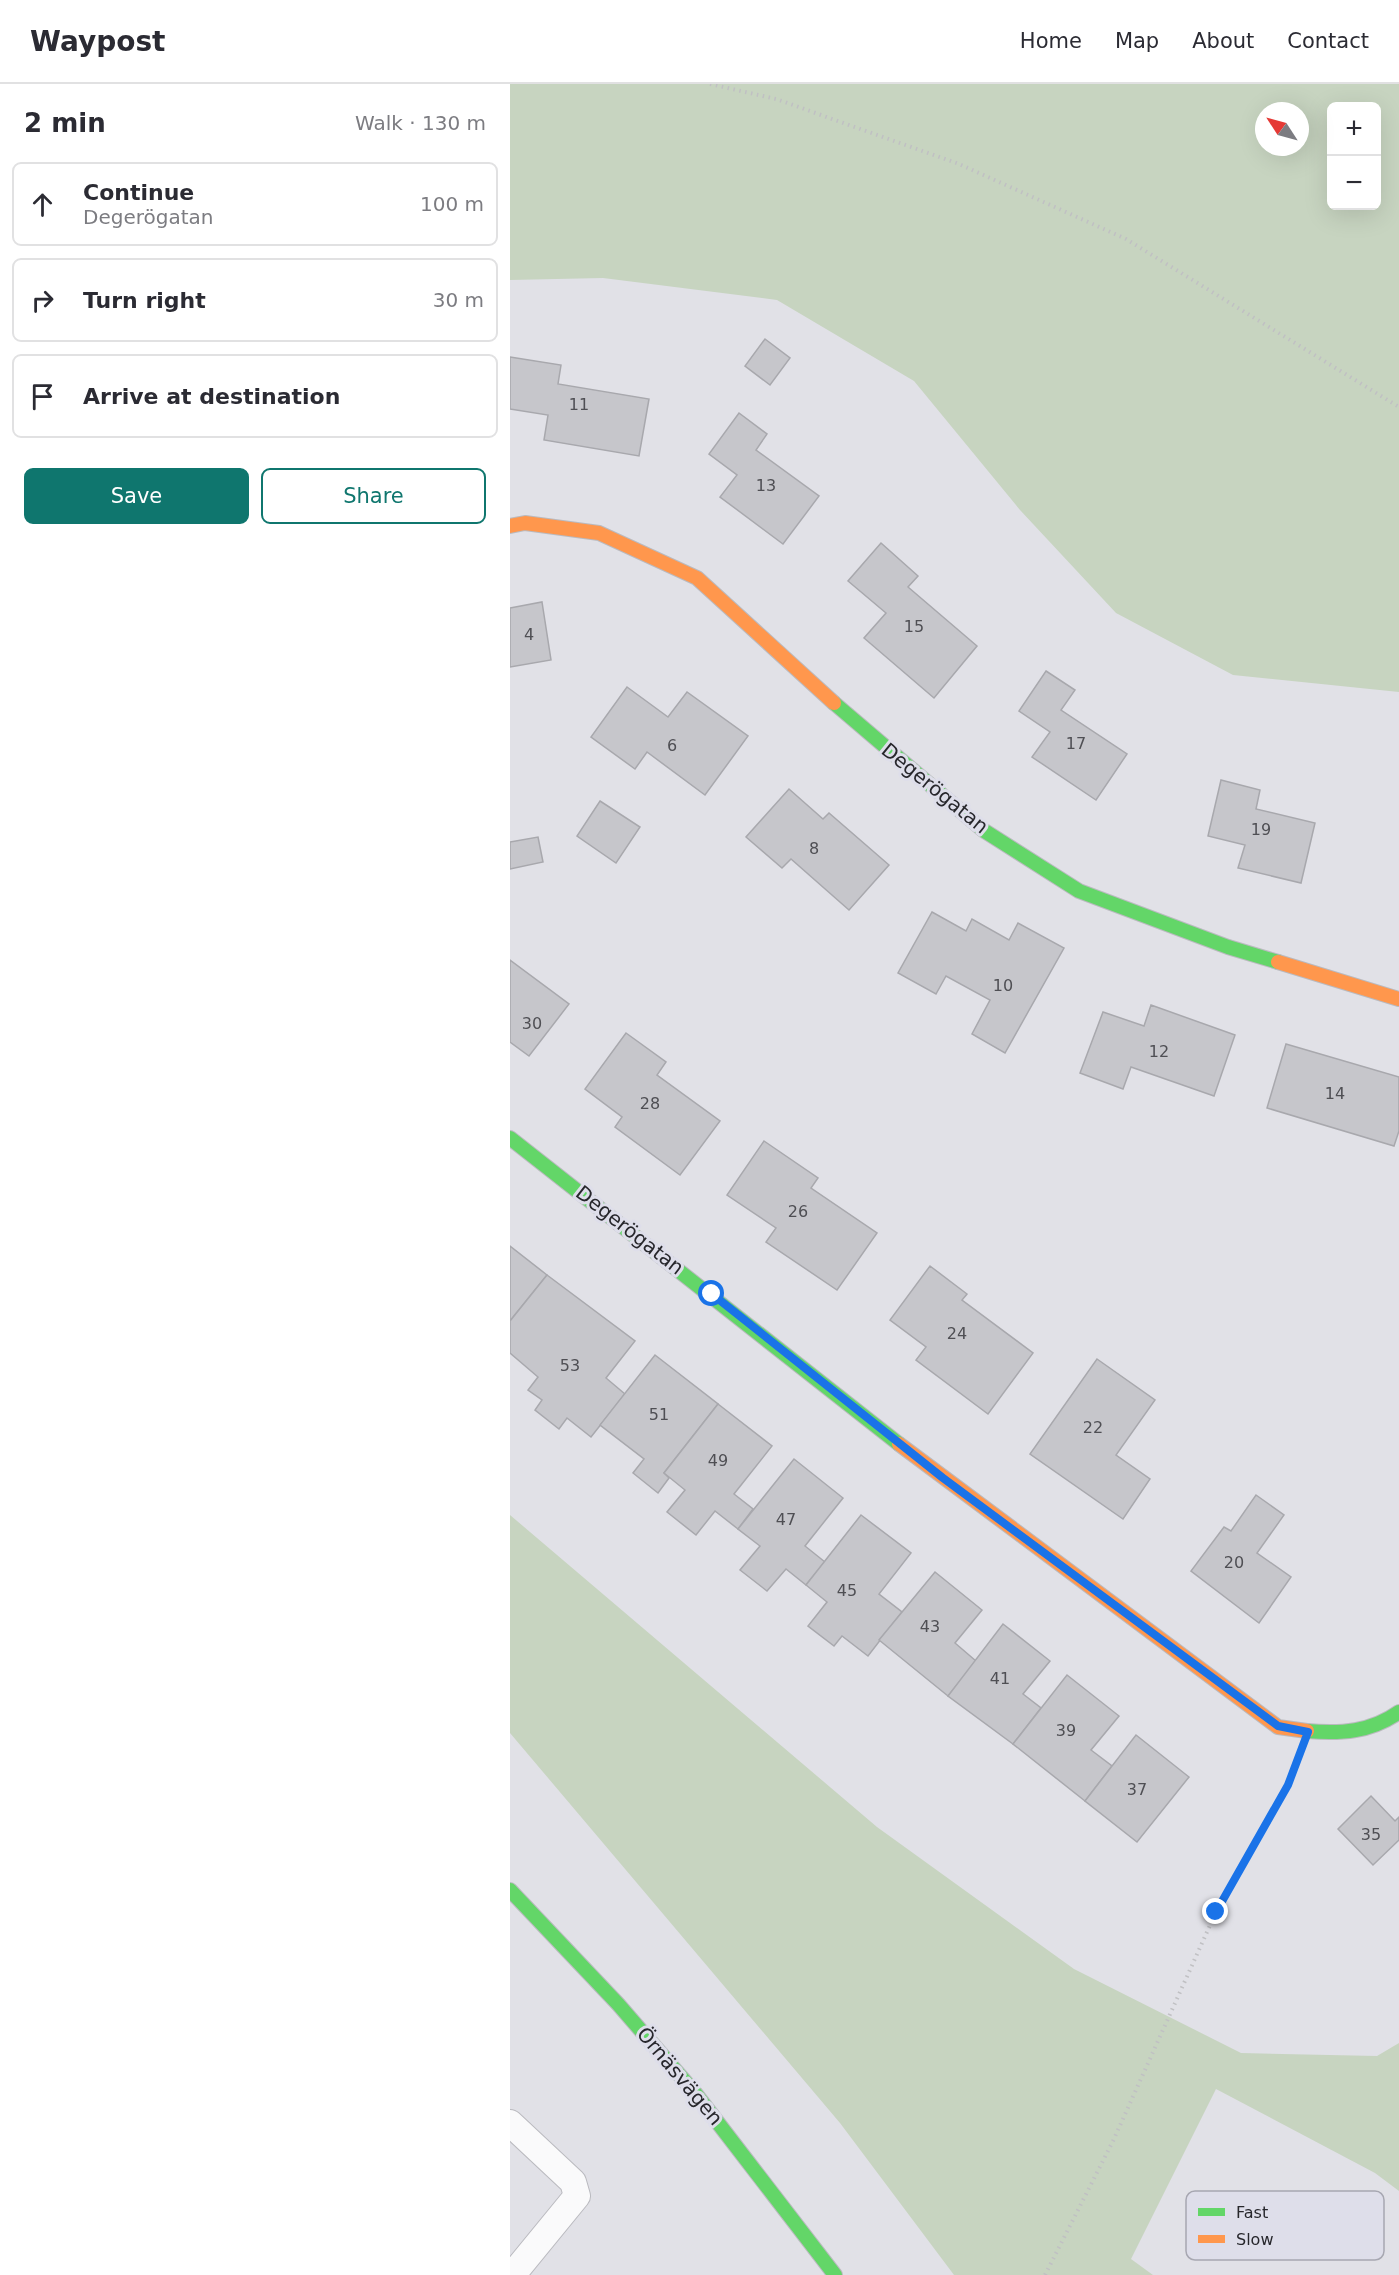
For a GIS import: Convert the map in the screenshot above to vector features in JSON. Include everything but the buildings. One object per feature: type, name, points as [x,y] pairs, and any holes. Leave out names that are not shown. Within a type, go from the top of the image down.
[{"type":"street","name":"Degerögatan","points":[[510,526],[525,523],[599,534],[697,578],[787,658],[855,723],[983,830],[1078,891],[1228,947],[1399,999]]},
{"type":"street","name":"Degerögatan","points":[[510,1138],[712,1294],[943,1478],[1278,1726],[1308,1732],[1359,1732],[1399,1712]]},
{"type":"street","name":"Örnäsvägen","points":[[510,1890],[595,1977],[671,2064],[722,2125],[835,2275]]},
{"type":"lane","points":[[510,2123],[573,2182],[577,2196],[514,2273],[516,2275]]},
{"type":"path","points":[[710,84],[776,99],[959,164],[1126,238],[1399,407]]},
{"type":"path","points":[[1045,2275],[1113,2141],[1216,1912],[1288,1785],[1308,1732]]},
{"type":"green space","points":[[510,84],[1399,84],[1399,692],[1233,675],[1116,613],[1020,510],[914,381],[777,300],[603,278],[510,280]]},
{"type":"green space","points":[[510,1515],[877,1827],[1074,1969],[1241,2053],[1377,2056],[1399,2043],[1399,2191],[1375,2173],[1216,2089],[1131,2259],[1153,2275],[954,2275],[840,2123],[510,1733]]},
{"type":"traffic: fast","points":[[834,703],[983,830],[1079,891],[1228,947],[1278,962]]},
{"type":"traffic: fast","points":[[510,1138],[899,1444]]},
{"type":"traffic: fast","points":[[1307,1731],[1344,1732],[1367,1728],[1399,1712]]},
{"type":"traffic: fast","points":[[510,1890],[618,2004],[695,2093],[835,2275]]},
{"type":"traffic: slow","points":[[510,526],[525,523],[599,533],[697,578],[834,703]]},
{"type":"traffic: slow","points":[[1278,962],[1399,999]]},
{"type":"traffic: slow","points":[[899,1444],[1278,1727],[1307,1731]]},
{"type":"route","points":[[712,1294],[943,1478],[1278,1726],[1308,1732],[1288,1785],[1216,1912]]}]
